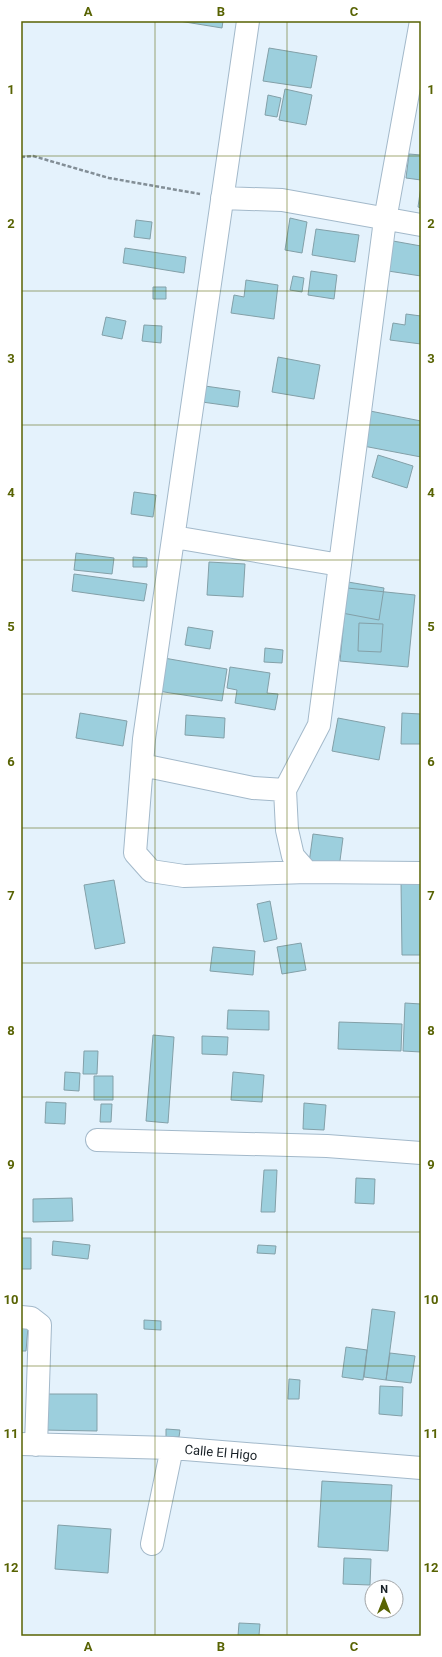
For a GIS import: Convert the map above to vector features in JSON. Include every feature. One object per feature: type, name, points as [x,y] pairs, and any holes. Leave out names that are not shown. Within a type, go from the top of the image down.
[{"type":"street","points":[[248,21],[212,261],[142,765],[135,853],[151,871],[184,876],[307,872],[421,873]]},
{"type":"street","points":[[307,872],[293,856],[287,830],[285,790],[319,725],[385,220],[421,21]]},
{"type":"street","points":[[222,198],[282,200],[385,220],[421,225]]},
{"type":"street","points":[[212,261],[233,208],[282,200]]},
{"type":"street","points":[[174,537],[340,565]]},
{"type":"street","points":[[142,765],[254,788],[285,790]]},
{"type":"street","points":[[97,1140],[327,1146],[421,1153]]},
{"type":"street","points":[[21,1317],[31,1318],[40,1325],[29,1444]]},
{"type":"street","name":"Calle El Higo","points":[[29,1444],[172,1448],[421,1468]]},
{"type":"street","points":[[152,1544],[172,1448]]},
{"type":"path","points":[[21,157],[32,156],[109,178],[222,198]]},
{"type":"building","points":[[179,21],[223,21],[222,28]]},
{"type":"building","points":[[269,48],[317,56],[311,88],[263,81]]},
{"type":"building","points":[[285,89],[312,95],[306,125],[279,120]]},
{"type":"building","points":[[268,95],[281,98],[277,117],[265,115]]},
{"type":"building","points":[[409,154],[421,155],[421,180],[406,178]]},
{"type":"building","points":[[421,186],[421,208],[418,207]]},
{"type":"building","points":[[290,218],[307,222],[302,253],[285,250]]},
{"type":"building","points":[[136,220],[152,222],[150,239],[134,237]]},
{"type":"building","points":[[316,229],[359,235],[355,262],[312,255]]},
{"type":"building","points":[[393,241],[421,246],[421,276],[388,271]]},
{"type":"building","points":[[125,248],[186,257],[184,273],[123,263]]},
{"type":"building","points":[[311,271],[337,275],[334,299],[308,295]]},
{"type":"building","points":[[293,276],[304,278],[302,292],[290,290]]},
{"type":"building","points":[[246,280],[278,285],[274,319],[231,313],[234,295],[244,297]]},
{"type":"building","points":[[153,287],[166,287],[166,299],[153,299]]},
{"type":"building","points":[[406,314],[421,316],[421,344],[390,340],[393,323],[405,325]]},
{"type":"building","points":[[106,317],[126,321],[122,339],[102,335]]},
{"type":"building","points":[[144,325],[162,326],[161,343],[142,341]]},
{"type":"building","points":[[278,357],[320,365],[314,399],[272,392]]},
{"type":"building","points":[[205,386],[240,391],[238,407],[202,402]]},
{"type":"building","points":[[365,410],[421,421],[421,457],[358,445]]},
{"type":"building","points":[[378,455],[413,466],[407,488],[372,477]]},
{"type":"building","points":[[134,492],[156,495],[153,517],[131,514]]},
{"type":"building","points":[[76,553],[114,558],[112,574],[74,570]]},
{"type":"building","points":[[133,557],[147,558],[147,567],[133,567]]},
{"type":"building","points":[[209,562],[245,564],[243,597],[207,595]]},
{"type":"building","points":[[74,574],[147,584],[144,601],[72,591]]},
{"type":"building","points":[[348,582],[384,588],[379,620],[342,613]]},
{"type":"building","points":[[347,588],[415,595],[408,667],[340,661]]},
{"type":"building","points":[[359,623],[383,624],[381,652],[358,651]]},
{"type":"building","points":[[188,627],[213,631],[210,649],[185,645]]},
{"type":"building","points":[[265,648],[283,650],[282,663],[264,662]]},
{"type":"building","points":[[164,658],[227,669],[222,701],[158,691]]},
{"type":"building","points":[[230,667],[270,673],[267,693],[278,694],[275,710],[235,703],[237,690],[227,688]]},
{"type":"building","points":[[80,713],[127,721],[123,746],[76,738]]},
{"type":"building","points":[[402,713],[421,714],[421,744],[401,744]]},
{"type":"building","points":[[186,715],[225,718],[224,738],[185,735]]},
{"type":"building","points":[[338,718],[385,727],[379,760],[332,751]]},
{"type":"building","points":[[313,834],[343,838],[339,868],[309,863]]},
{"type":"building","points":[[114,880],[125,943],[95,949],[84,885]]},
{"type":"building","points":[[421,881],[421,955],[402,955],[401,882]]},
{"type":"building","points":[[270,901],[277,939],[264,942],[257,904]]},
{"type":"building","points":[[301,943],[306,970],[282,974],[277,947]]},
{"type":"building","points":[[213,947],[255,951],[253,975],[210,971]]},
{"type":"building","points":[[405,1003],[421,1004],[421,1052],[403,1051]]},
{"type":"building","points":[[228,1010],[269,1011],[269,1030],[227,1029]]},
{"type":"building","points":[[339,1022],[402,1024],[401,1051],[338,1049]]},
{"type":"building","points":[[153,1035],[174,1037],[168,1123],[146,1121]]},
{"type":"building","points":[[202,1036],[228,1037],[227,1055],[202,1054]]},
{"type":"building","points":[[84,1051],[98,1051],[97,1074],[83,1074]]},
{"type":"building","points":[[65,1072],[80,1073],[79,1091],[64,1090]]},
{"type":"building","points":[[233,1072],[264,1075],[262,1102],[231,1100]]},
{"type":"building","points":[[94,1076],[113,1076],[113,1100],[94,1100]]},
{"type":"building","points":[[46,1102],[66,1103],[65,1124],[45,1123]]},
{"type":"building","points":[[304,1103],[326,1105],[324,1130],[303,1129]]},
{"type":"building","points":[[101,1104],[112,1104],[111,1122],[100,1122]]},
{"type":"building","points":[[264,1170],[277,1170],[275,1212],[261,1212]]},
{"type":"building","points":[[356,1178],[375,1179],[374,1204],[355,1203]]},
{"type":"building","points":[[72,1198],[73,1221],[33,1222],[33,1199]]},
{"type":"building","points":[[21,1238],[31,1238],[31,1269],[21,1269]]},
{"type":"building","points":[[53,1241],[90,1245],[88,1259],[52,1255]]},
{"type":"building","points":[[258,1245],[276,1246],[275,1254],[257,1253]]},
{"type":"building","points":[[372,1309],[395,1312],[386,1380],[364,1377]]},
{"type":"building","points":[[144,1320],[161,1321],[161,1330],[144,1329]]},
{"type":"building","points":[[21,1326],[28,1327],[26,1351],[21,1351]]},
{"type":"building","points":[[346,1347],[367,1350],[363,1380],[342,1377]]},
{"type":"building","points":[[390,1353],[415,1356],[411,1383],[386,1380]]},
{"type":"building","points":[[289,1379],[300,1380],[299,1399],[288,1399]]},
{"type":"building","points":[[380,1386],[403,1387],[402,1416],[379,1414]]},
{"type":"building","points":[[45,1394],[97,1394],[97,1431],[44,1430]]},
{"type":"building","points":[[166,1429],[180,1430],[179,1437],[166,1437]]},
{"type":"building","points":[[322,1481],[392,1485],[388,1551],[318,1547]]},
{"type":"building","points":[[58,1525],[111,1529],[108,1573],[55,1569]]},
{"type":"building","points":[[344,1558],[371,1559],[370,1579],[364,1579],[364,1585],[343,1584]]},
{"type":"building","points":[[239,1623],[260,1624],[259,1635],[273,1636],[238,1636]]}]
